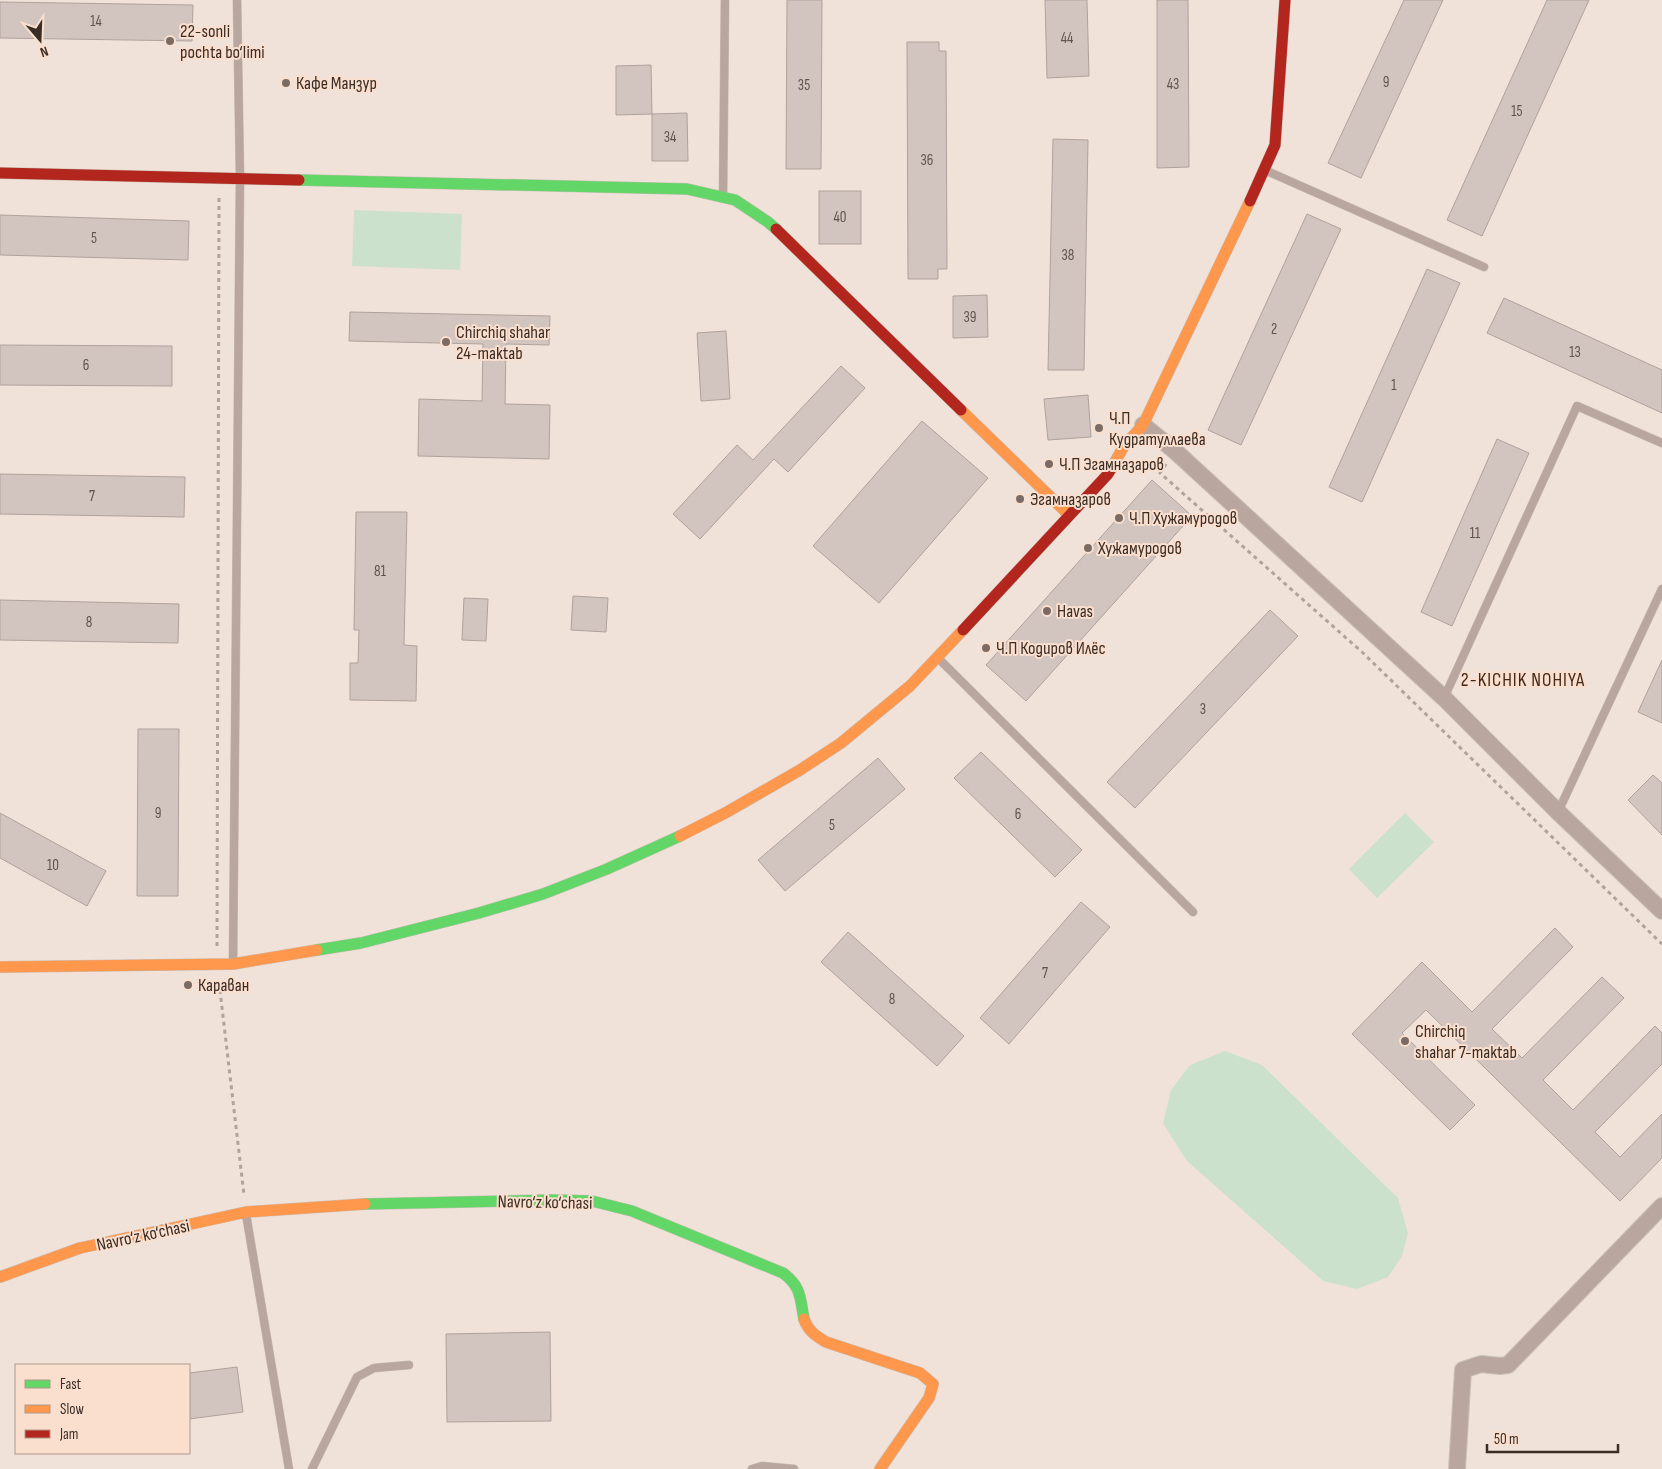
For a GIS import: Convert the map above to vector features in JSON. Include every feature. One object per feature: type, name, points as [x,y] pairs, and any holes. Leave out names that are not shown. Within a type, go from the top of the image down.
[{"type":"street","points":[[0,967],[233,964],[361,942],[443,922],[543,894],[607,869],[727,812],[800,770],[841,743],[910,686],[937,658],[1108,474],[1124,446],[1143,425],[1265,170],[1275,145],[1285,0]]},
{"type":"street","points":[[0,172],[687,189],[735,200],[768,222],[1069,515]]},
{"type":"street","points":[[1143,425],[1175,451],[1444,698],[1558,812],[1662,911]]},
{"type":"street","name":"Navro‘z ko‘chasi","points":[[0,1276],[80,1248],[246,1212],[341,1205],[551,1200],[592,1201],[632,1211],[784,1273],[794,1284],[801,1300],[805,1326],[814,1336],[826,1342],[920,1373],[933,1384],[929,1398],[880,1469]]},
{"type":"street","points":[[1457,1469],[1463,1370],[1482,1364],[1500,1366],[1508,1364],[1662,1206]]},
{"type":"lane","points":[[233,964],[240,177],[238,0]]},
{"type":"lane","points":[[722,197],[725,0]]},
{"type":"lane","points":[[1265,170],[1484,267]]},
{"type":"lane","points":[[1444,698],[1577,406],[1662,443]]},
{"type":"lane","points":[[1558,812],[1662,589]]},
{"type":"lane","points":[[937,658],[1193,912]]},
{"type":"lane","points":[[246,1212],[289,1469]]},
{"type":"lane","points":[[312,1469],[356,1377],[374,1368],[409,1365]]},
{"type":"lane","points":[[752,1469],[762,1466],[794,1469]]},
{"type":"path","points":[[219,177],[217,965],[246,1212]]},
{"type":"path","points":[[1175,451],[1160,472],[1362,652],[1662,944]]},
{"type":"green space","points":[[354,210],[462,214],[460,270],[352,266]]},
{"type":"green space","points":[[1405,813],[1434,842],[1377,898],[1349,869]]},
{"type":"green space","points":[[1225,1051],[1262,1065],[1398,1198],[1408,1233],[1402,1256],[1388,1277],[1357,1289],[1323,1281],[1187,1161],[1163,1123],[1171,1090],[1190,1065]]},
{"type":"building","points":[[787,0],[822,0],[821,169],[786,169]]},
{"type":"building","points":[[1045,0],[1087,0],[1089,76],[1047,78]]},
{"type":"building","points":[[1157,0],[1188,0],[1189,167],[1157,168]]},
{"type":"building","points":[[1404,0],[1443,0],[1361,178],[1328,163]]},
{"type":"building","points":[[1547,0],[1589,0],[1482,236],[1447,220]]},
{"type":"building","points":[[0,2],[193,5],[192,41],[0,38]]},
{"type":"building","points":[[907,42],[939,42],[939,51],[946,51],[947,269],[938,269],[938,279],[908,279]]},
{"type":"building","points":[[651,65],[652,114],[616,115],[616,66]]},
{"type":"building","points":[[687,113],[688,161],[652,161],[652,114]]},
{"type":"building","points":[[1053,139],[1088,140],[1084,370],[1048,370]]},
{"type":"building","points":[[819,191],[861,191],[861,244],[819,244]]},
{"type":"building","points":[[1307,214],[1341,229],[1241,445],[1208,430]]},
{"type":"building","points":[[0,215],[189,221],[188,260],[0,255]]},
{"type":"building","points":[[1427,269],[1460,283],[1362,502],[1329,487]]},
{"type":"building","points":[[987,295],[988,337],[953,338],[953,296]]},
{"type":"building","points":[[1504,298],[1662,370],[1662,413],[1487,333]]},
{"type":"building","points":[[350,312],[550,316],[549,345],[506,344],[505,404],[550,405],[549,459],[418,456],[419,399],[482,401],[483,344],[349,341]]},
{"type":"building","points":[[726,331],[730,399],[701,401],[697,333]]},
{"type":"building","points":[[0,345],[172,346],[172,386],[0,385]]},
{"type":"building","points":[[841,366],[865,388],[788,472],[774,459],[700,539],[673,514],[737,445],[753,460]]},
{"type":"building","points":[[1088,395],[1091,437],[1048,440],[1044,399]]},
{"type":"building","points":[[922,421],[988,478],[879,603],[813,546]]},
{"type":"building","points":[[1497,439],[1529,453],[1452,626],[1421,612]]},
{"type":"building","points":[[0,474],[185,477],[184,517],[0,514]]},
{"type":"building","points":[[1152,480],[1192,516],[1026,701],[986,665]]},
{"type":"building","points":[[356,512],[407,512],[404,645],[417,646],[416,701],[350,700],[350,663],[358,663],[359,630],[354,630]]},
{"type":"building","points":[[573,596],[608,598],[606,632],[571,630]]},
{"type":"building","points":[[464,598],[488,599],[486,641],[462,640]]},
{"type":"building","points":[[0,600],[179,604],[178,643],[0,640]]},
{"type":"building","points":[[1270,610],[1298,636],[1135,808],[1107,782]]},
{"type":"building","points":[[1662,660],[1662,723],[1638,712]]},
{"type":"building","points":[[138,729],[179,729],[178,896],[137,896]]},
{"type":"building","points":[[981,752],[1082,850],[1055,877],[954,778]]},
{"type":"building","points":[[878,758],[905,789],[785,891],[758,860]]},
{"type":"building","points":[[1653,775],[1662,783],[1662,835],[1628,800]]},
{"type":"building","points":[[0,813],[106,871],[87,906],[0,858]]},
{"type":"building","points":[[1081,902],[1110,927],[1009,1044],[980,1018]]},
{"type":"building","points":[[1555,928],[1573,947],[1492,1029],[1522,1058],[1602,977],[1624,998],[1543,1080],[1573,1110],[1655,1026],[1662,1033],[1662,1064],[1595,1132],[1620,1157],[1662,1114],[1662,1158],[1620,1201],[1426,1010],[1402,1033],[1475,1105],[1450,1130],[1352,1034],[1422,962],[1472,1012]]},
{"type":"building","points":[[848,932],[964,1036],[937,1066],[821,962]]},
{"type":"building","points":[[550,1332],[551,1421],[447,1422],[446,1334]]},
{"type":"building","points":[[237,1367],[243,1412],[190,1419],[190,1373]]},
{"type":"traffic: fast","points":[[299,180],[687,189],[735,200],[776,229]]},
{"type":"traffic: fast","points":[[317,950],[361,943],[479,913],[543,894],[607,869],[680,836]]},
{"type":"traffic: fast","points":[[365,1204],[551,1200],[592,1201],[632,1211],[783,1273],[797,1288],[804,1319]]},
{"type":"traffic: slow","points":[[1111,469],[1124,446],[1143,425],[1250,201]]},
{"type":"traffic: slow","points":[[961,410],[1069,515]]},
{"type":"traffic: slow","points":[[680,836],[727,812],[800,770],[841,743],[910,686],[963,630]]},
{"type":"traffic: slow","points":[[0,967],[233,964],[317,950]]},
{"type":"traffic: slow","points":[[0,1277],[80,1248],[246,1212],[365,1204]]},
{"type":"traffic: slow","points":[[804,1319],[810,1330],[826,1342],[920,1373],[933,1384],[929,1398],[880,1469]]},
{"type":"traffic: jam","points":[[1250,201],[1275,145],[1285,0]]},
{"type":"traffic: jam","points":[[0,173],[299,180]]},
{"type":"traffic: jam","points":[[776,229],[961,410]]},
{"type":"traffic: jam","points":[[963,630],[1111,469]]},
{"type":"place","name":"22-sonli pochta bo‘limi","points":[[170,41]]},
{"type":"place","name":"Кафе Манзур","points":[[286,83]]},
{"type":"place","name":"Chirchiq shahar 24-maktab","points":[[446,342]]},
{"type":"place","name":"Ч.П Кудратуллаева","points":[[1099,428]]},
{"type":"place","name":"Ч.П Эгамназаров","points":[[1049,464]]},
{"type":"place","name":"Эгамназаров","points":[[1020,499]]},
{"type":"place","name":"Ч.П Хужамуродов","points":[[1119,518]]},
{"type":"place","name":"Хужамуродов","points":[[1088,548]]},
{"type":"place","name":"Havas","points":[[1047,611]]},
{"type":"place","name":"Ч.П Кодиров Илёс","points":[[986,648]]},
{"type":"place","name":"Караван","points":[[188,985]]},
{"type":"place","name":"Chirchiq shahar 7-maktab","points":[[1405,1041]]},
{"type":"district","name":"2-KICHIK NOHIYA","points":[[1523,679]]}]
